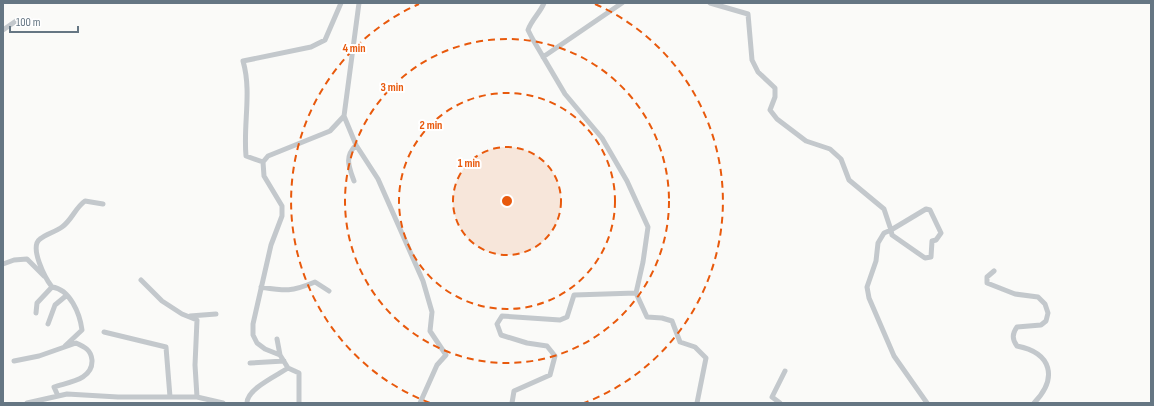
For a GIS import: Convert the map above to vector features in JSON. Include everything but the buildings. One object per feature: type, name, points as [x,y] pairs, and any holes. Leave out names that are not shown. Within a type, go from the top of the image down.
[{"type":"street","points":[[263,162],[246,156],[244,137],[248,86],[243,61],[310,47],[325,40],[341,3]]},
{"type":"street","points":[[359,3],[344,116],[356,146],[378,179],[423,281],[432,312],[430,331],[446,355],[437,365],[420,403]]},
{"type":"street","points":[[544,3],[541,10],[531,21],[528,30],[565,94],[602,138],[627,181],[648,227],[643,262],[636,293],[648,317],[662,318],[672,321],[680,342],[695,347],[706,358],[696,403]]},
{"type":"street","points":[[544,57],[622,3]]},
{"type":"street","points":[[712,3],[748,14],[752,60],[758,72],[775,88],[775,97],[770,110],[776,119],[806,141],[830,149],[841,159],[849,180],[884,209],[891,230],[892,234],[925,258],[931,257],[932,241],[936,240],[941,233],[930,210],[926,208],[891,230],[884,233],[878,243],[876,261],[867,287],[869,298],[894,356],[927,403]]},
{"type":"street","points":[[3,30],[16,21]]},
{"type":"street","points":[[280,355],[265,349],[258,343],[253,335],[253,324],[271,245],[282,216],[282,206],[264,176],[263,162],[268,156],[330,131],[344,116]]},
{"type":"street","points":[[354,181],[347,163],[350,150],[356,146]]},
{"type":"street","points":[[44,276],[35,250],[35,244],[39,239],[63,227],[80,205],[85,202],[103,204]]},
{"type":"street","points":[[3,264],[14,260],[26,259],[44,276],[52,287],[58,288],[67,295],[75,307],[82,330],[65,346]]},
{"type":"street","points":[[994,271],[987,277],[987,283],[1015,294],[1038,297],[1044,304],[1048,313],[1046,320],[1041,325],[1017,327],[1013,332],[1013,339],[1017,346],[1028,348],[1038,354],[1048,365],[1049,380],[1042,395],[1034,403]]},
{"type":"street","points":[[141,280],[162,301],[182,314],[190,316],[216,314]]},
{"type":"street","points":[[261,287],[284,291],[300,289],[315,282],[329,291]]},
{"type":"street","points":[[36,313],[37,303],[52,287]]},
{"type":"street","points":[[512,403],[514,391],[550,375],[555,356],[547,346],[527,343],[501,335],[497,324],[502,316],[560,320],[567,317],[574,295],[636,293]]},
{"type":"street","points":[[48,324],[55,305],[67,295]]},
{"type":"street","points":[[190,316],[196,320],[195,365],[197,397]]},
{"type":"street","points":[[104,332],[166,347],[170,397]]},
{"type":"street","points":[[277,339],[280,355],[288,368],[299,373],[299,403]]},
{"type":"street","points":[[14,361],[39,356],[76,343],[86,347],[91,355],[92,366],[89,373],[81,379],[54,387],[58,396]]},
{"type":"street","points":[[250,363],[284,361]]},
{"type":"street","points":[[247,403],[247,397],[253,390],[288,368]]},
{"type":"street","points":[[780,403],[772,397],[784,371]]},
{"type":"street","points":[[27,403],[67,394],[197,397],[223,403]]}]
